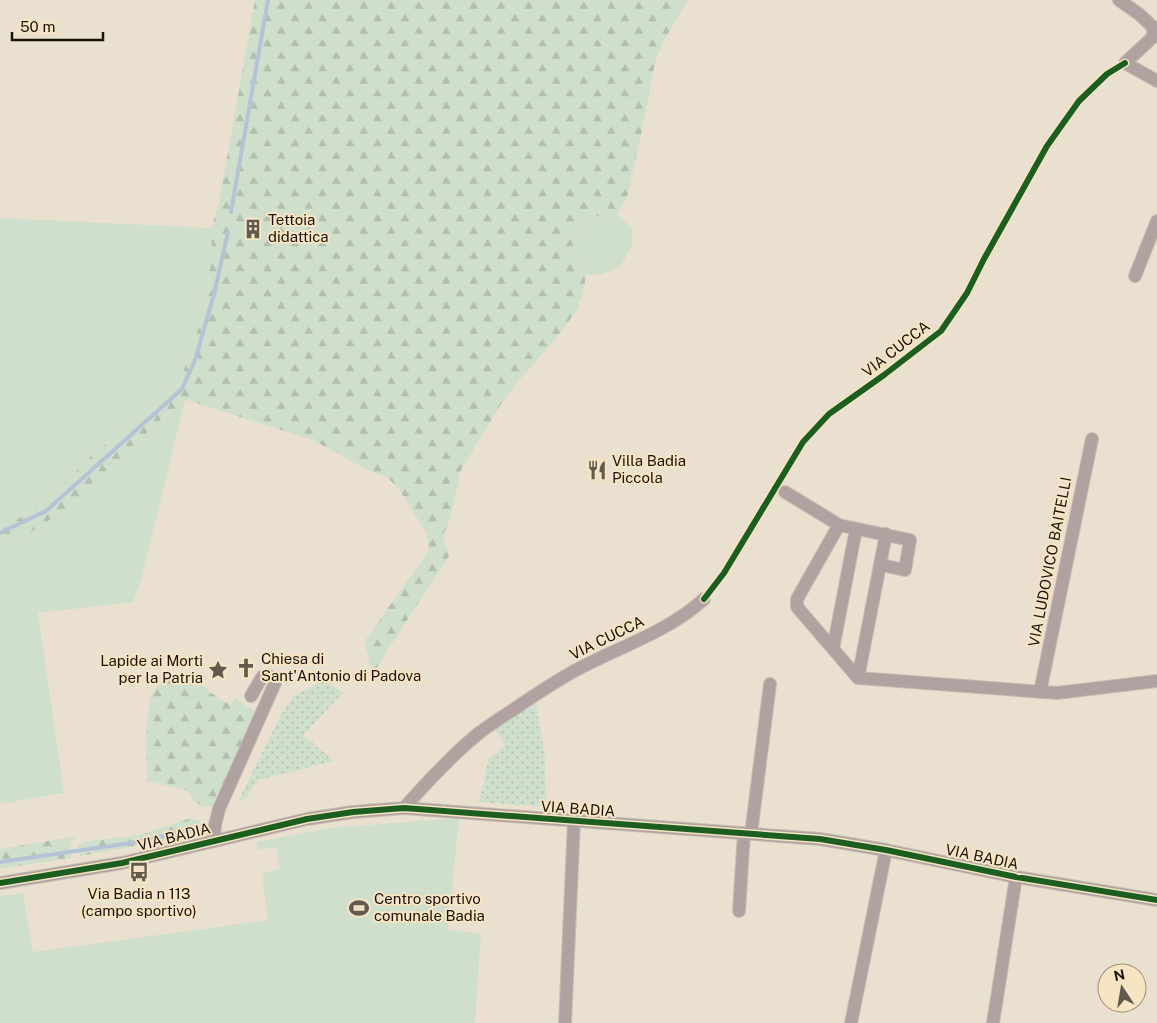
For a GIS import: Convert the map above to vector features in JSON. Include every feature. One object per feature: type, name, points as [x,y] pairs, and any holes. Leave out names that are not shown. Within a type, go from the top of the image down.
[{"type":"street","points":[[1119,0],[1153,27],[1155,36],[1125,63],[1157,81]]},
{"type":"street","points":[[1135,276],[1157,221]]},
{"type":"street","name":"VIA LUDOVICO BAITELLI","points":[[1040,692],[1092,439]]},
{"type":"street","points":[[785,492],[840,525],[910,540],[905,570],[880,565]]},
{"type":"street","points":[[840,525],[797,599],[797,607],[858,678],[1057,693],[1157,681]]},
{"type":"street","points":[[833,649],[856,529]]},
{"type":"street","points":[[858,678],[886,534]]},
{"type":"street","name":"VIA CUCCA","points":[[404,808],[441,768],[480,733],[551,684],[579,668],[635,643],[667,626],[704,599]]},
{"type":"street","name":"VIA BADIA","points":[[214,841],[219,809],[275,683],[274,679],[267,675],[262,677],[251,696]]},
{"type":"street","points":[[739,911],[747,833],[770,684]]},
{"type":"street","name":"VIA BADIA","points":[[0,883],[122,863],[307,818],[404,808],[820,839],[886,850],[1016,877],[1157,900]]},
{"type":"street","points":[[566,1023],[574,821]]},
{"type":"street","points":[[851,1023],[886,850]]},
{"type":"street","points":[[993,1023],[1016,877]]},
{"type":"green space","points":[[255,0],[688,0],[664,40],[655,63],[627,198],[617,214],[598,216],[581,224],[572,242],[579,264],[586,275],[583,293],[577,310],[554,341],[501,404],[460,472],[451,517],[443,535],[449,556],[375,670],[368,664],[369,658],[364,642],[429,550],[426,532],[398,488],[388,478],[366,469],[313,440],[183,399],[176,408],[170,411],[63,511],[20,538],[0,545],[0,526],[20,518],[45,503],[88,459],[176,387],[188,360],[205,309],[212,250],[211,228],[218,208]]},
{"type":"green space","points":[[617,214],[632,228],[632,246],[620,267],[603,274],[586,275],[579,264],[572,242],[581,224],[598,216]]},
{"type":"green space","points":[[0,218],[211,228],[212,250],[205,309],[188,360],[176,387],[88,459],[45,503],[20,518],[0,526]]},
{"type":"green space","points":[[183,399],[185,400],[142,577],[133,602],[38,613],[64,793],[0,804],[0,545],[20,538],[91,483],[170,411],[176,408]]},
{"type":"green space","points":[[186,676],[209,689],[208,691],[230,705],[236,698],[258,714],[218,805],[203,807],[193,800],[188,791],[147,781],[146,733],[151,697],[161,683],[169,679]]},
{"type":"green space","points":[[321,677],[343,693],[303,735],[334,761],[258,780],[245,800],[238,802],[280,716],[294,696],[316,684]]},
{"type":"green space","points":[[535,700],[545,756],[546,807],[478,802],[488,760],[505,745],[494,728]]},
{"type":"green space","points":[[190,818],[210,824],[206,833],[80,856],[78,846],[82,842],[140,835]]},
{"type":"green space","name":"Centro sportivo comunale Badia","points":[[459,818],[448,930],[481,934],[475,1023],[0,1023],[0,896],[23,893],[33,952],[268,920],[262,873],[280,869],[276,847],[258,850],[257,842],[330,828]]},
{"type":"green space","points":[[77,836],[71,842],[71,858],[0,869],[0,849]]},
{"type":"waterway","points":[[231,212],[268,0]]},
{"type":"waterway","points":[[0,533],[46,511],[182,389],[195,360],[214,294],[228,232]]},
{"type":"waterway","points":[[0,862],[131,843],[202,828]]},
{"type":"cycle path","points":[[704,599],[724,573],[803,442],[829,414],[941,331],[967,293],[1047,146],[1079,101],[1107,74],[1125,63]]},
{"type":"cycle path","points":[[0,883],[122,863],[307,819],[353,812],[404,808],[820,839],[886,850],[1016,877],[1157,900]]},
{"type":"place","name":"Tettoia didattica","points":[[253,229]]},
{"type":"place","name":"Villa Badia Piccola","points":[[597,470]]},
{"type":"place","name":"Chiesa di Sant'Antonio di Padova","points":[[246,668]]},
{"type":"place","name":"Lapide ai Morti per la Patria","points":[[218,670]]},
{"type":"place","name":"Via Badia n 113 (campo sportivo)","points":[[139,872]]},
{"type":"place","name":"Centro sportivo comunale Badia","points":[[359,908]]}]
